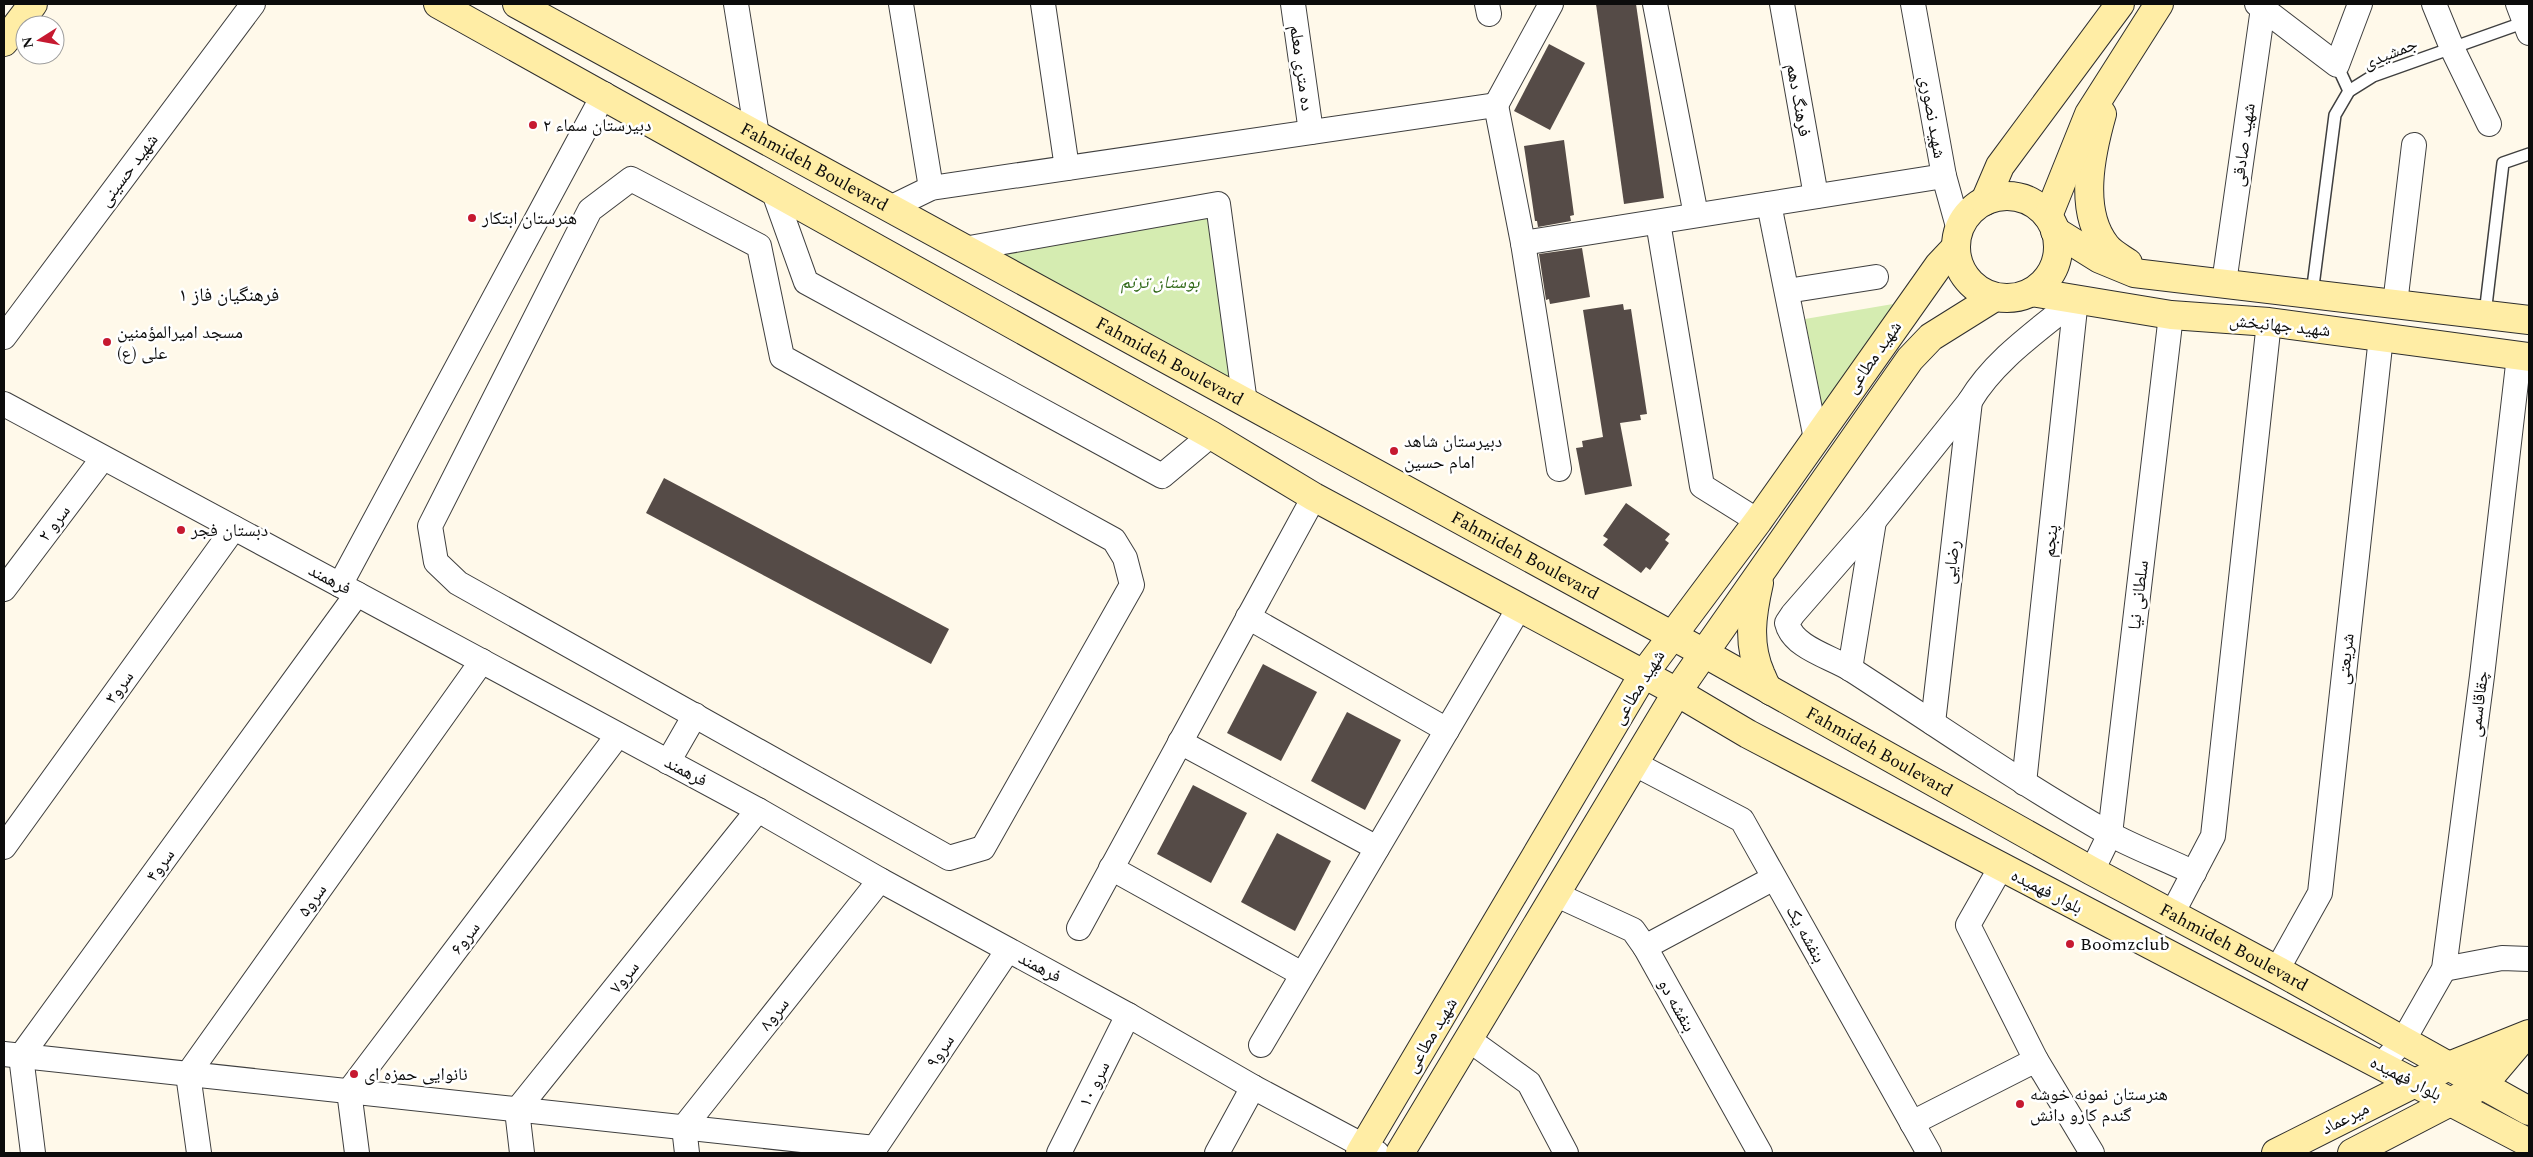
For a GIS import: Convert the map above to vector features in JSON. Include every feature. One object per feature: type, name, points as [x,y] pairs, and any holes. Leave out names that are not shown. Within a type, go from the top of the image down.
[{"type":"street","points":[[4,42],[33,4]]},
{"type":"street","name":"شهید حسینی","points":[[4,337],[253,4]]},
{"type":"street","points":[[438,4],[604,94],[1211,434],[1314,497],[1643,676]]},
{"type":"street","name":"Fahmideh Boulevard","points":[[518,4],[1704,653],[2092,872],[2276,970],[2529,1111]]},
{"type":"street","points":[[736,4],[757,135]]},
{"type":"street","points":[[901,4],[931,188]]},
{"type":"street","points":[[1043,4],[1067,168]]},
{"type":"street","name":"ده متری معلم","points":[[1293,4],[1311,132]]},
{"type":"street","points":[[1656,4],[1696,216]]},
{"type":"street","name":"فرهنگ دهم","points":[[1782,4],[1816,196]]},
{"type":"street","name":"شهید نصوری","points":[[1913,4],[1957,239]]},
{"type":"street","points":[[1985,201],[2000,166],[2120,4]]},
{"type":"street","points":[[2052,224],[2089,114],[2159,4]]},
{"type":"street","points":[[2260,6],[2337,65],[2360,4]]},
{"type":"street","points":[[2434,4],[2452,48],[2489,124]]},
{"type":"street","name":"شهید صادقی","points":[[2224,283],[2260,6]]},
{"type":"street","points":[[1547,7],[1496,105],[1523,243],[1559,469]]},
{"type":"street","points":[[2115,72],[2094,148],[2090,176],[2095,229],[2106,247],[2132,266],[2156,277]]},
{"type":"street","name":"سرو۴","points":[[12,1055],[348,589],[604,94]]},
{"type":"street","points":[[890,208],[931,188],[1496,105]]},
{"type":"street","points":[[2395,304],[2414,145]]},
{"type":"street","points":[[1523,243],[1944,176]]},
{"type":"street","points":[[631,179],[759,246],[782,357],[1114,540],[1125,558],[1132,585],[983,848],[949,858],[695,715],[458,583],[436,562],[430,526],[590,210],[631,179]]},
{"type":"street","points":[[773,190],[806,282],[1162,476],[1211,434]]},
{"type":"street","points":[[2002,196],[2019,197],[2035,204],[2052,224],[2058,249],[2055,266],[2045,281],[2032,292],[2014,298],[1995,297],[1971,284],[1963,273],[1958,261],[1957,239],[1974,208],[1985,201],[2002,196]]},
{"type":"street","points":[[964,249],[1218,204],[1245,403]]},
{"type":"street","points":[[1769,204],[1816,439]]},
{"type":"street","points":[[1658,222],[1702,486],[1758,521]]},
{"type":"street","name":"شهید جهانبخش","points":[[2052,224],[2100,259],[2134,273],[2529,320]]},
{"type":"street","name":"شهید مطاعی","points":[[1367,1151],[1643,676],[1758,521],[1957,239]]},
{"type":"street","points":[[1787,291],[1876,277]]},
{"type":"street","name":"شهید جهانبخش","points":[[2032,292],[2171,315],[2270,322],[2524,357]]},
{"type":"street","name":"شهید مطاعی","points":[[1400,1153],[1636,764],[1677,692],[1704,653],[1910,359],[1931,337],[1995,297]]},
{"type":"street","points":[[2076,299],[2001,362],[1982,381],[1970,401],[1874,521],[1792,614],[1787,623],[1790,632],[1798,641],[1850,669],[2024,783],[2110,834],[2194,873]]},
{"type":"street","name":"پنجم","points":[[2024,783],[2076,299]]},
{"type":"street","name":"سلطانی نیا","points":[[2092,872],[2110,834],[2171,315]]},
{"type":"street","points":[[2488,352],[2489,315]]},
{"type":"street","points":[[2172,914],[2213,836],[2270,322]]},
{"type":"street","name":"شریعتی","points":[[2276,970],[2320,893],[2380,337]]},
{"type":"street","name":"چقاقاسمی","points":[[2381,1065],[2404,1041],[2444,970],[2524,357]]},
{"type":"street","name":"رضایی","points":[[1933,723],[1970,401]]},
{"type":"street","name":"فرهمند","points":[[4,404],[758,810],[880,880],[1128,1015],[1367,1151]]},
{"type":"street","name":"سرو ۲","points":[[4,589],[103,458]]},
{"type":"street","points":[[1078,928],[1314,497]]},
{"type":"street","points":[[1850,669],[1874,521]]},
{"type":"street","name":"سرو۳","points":[[4,847],[234,528]]},
{"type":"street","points":[[1761,573],[1752,620],[1753,653],[1767,688],[1784,698]]},
{"type":"street","points":[[1261,1046],[1519,608]]},
{"type":"street","points":[[1248,617],[1447,730]]},
{"type":"street","name":"سرو۵","points":[[188,1074],[482,661]]},
{"type":"street","name":"بلوار فهمیده","points":[[1643,676],[1677,692],[1748,734],[2381,1065],[2413,1084],[2454,1102],[2529,1143]]},
{"type":"street","points":[[668,762],[695,715]]},
{"type":"street","name":"سرو۶","points":[[349,1091],[618,735]]},
{"type":"street","points":[[1180,742],[1377,848]]},
{"type":"street","name":"بنفشه یک","points":[[1636,764],[1742,820],[1929,1153]]},
{"type":"street","name":"سرو۷","points":[[517,1110],[758,810]]},
{"type":"street","points":[[2001,867],[1968,925],[2036,1060],[2092,1153]]},
{"type":"street","points":[[1112,868],[1302,974]]},
{"type":"street","points":[[1645,947],[1774,878]]},
{"type":"street","name":"سرو۸","points":[[684,1127],[880,880]]},
{"type":"street","name":"بنفشه دو","points":[[1557,895],[1633,930],[1645,947],[1760,1153]]},
{"type":"street","name":"سرو۹","points":[[875,1151],[1008,950]]},
{"type":"street","points":[[2444,970],[2502,958],[2529,959]]},
{"type":"street","name":"سرو ۱۰","points":[[1060,1153],[1128,1015]]},
{"type":"street","name":"میرعماد","points":[[2276,1153],[2449,1066],[2526,1036]]},
{"type":"street","name":"میرعماد","points":[[2352,1153],[2390,1139],[2483,1085],[2526,1036]]},
{"type":"street","points":[[1468,1039],[1529,1083],[1566,1153]]},
{"type":"street","points":[[33,1153],[12,1055],[684,1127],[875,1151]]},
{"type":"street","points":[[1912,1123],[2036,1060]]},
{"type":"street","points":[[188,1074],[199,1153]]},
{"type":"street","points":[[1217,1153],[1253,1087]]},
{"type":"street","points":[[349,1091],[357,1153]]},
{"type":"street","points":[[517,1110],[522,1153]]},
{"type":"street","points":[[684,1127],[687,1153]]},
{"type":"lane","name":"جمشیدی","points":[[2312,294],[2335,114],[2349,91],[2373,76],[2526,20]]},
{"type":"lane","points":[[2337,65],[2349,91]]},
{"type":"lane","points":[[2489,315],[2503,164],[2529,154]]},
{"type":"green space","name":"بوستان ترنم","points":[[1208,217],[1234,386],[992,254]]},
{"type":"green space","points":[[1893,304],[1823,416],[1805,319]]},
{"type":"building","points":[[1596,4],[1636,4],[1664,198],[1624,204]]},
{"type":"building","points":[[1549,44],[1585,63],[1550,130],[1514,111]]},
{"type":"building","points":[[1564,140],[1574,215],[1570,216],[1571,221],[1538,227],[1537,221],[1535,221],[1524,146]]},
{"type":"building","points":[[1582,248],[1590,297],[1550,304],[1549,299],[1546,300],[1539,254]]},
{"type":"building","points":[[1623,304],[1624,310],[1631,309],[1647,414],[1640,415],[1641,420],[1620,423],[1632,486],[1585,495],[1576,448],[1583,447],[1582,441],[1603,437],[1583,310]]},
{"type":"building","points":[[664,478],[949,629],[931,664],[646,513]]},
{"type":"building","points":[[1626,503],[1670,534],[1665,540],[1669,543],[1650,570],[1646,567],[1641,573],[1603,545],[1608,539],[1603,536]]},
{"type":"building","points":[[1263,664],[1317,692],[1281,761],[1227,733]]},
{"type":"building","points":[[1347,712],[1401,740],[1365,810],[1311,781]]},
{"type":"building","points":[[1193,785],[1247,813],[1211,883],[1157,854]]},
{"type":"building","points":[[1277,833],[1331,861],[1295,931],[1241,902]]},
{"type":"place","name":"دبیرستان سماء ٢","points":[[533,125]]},
{"type":"place","name":"هنرستان ابتکار","points":[[472,218]]},
{"type":"place","name":"مسجد امیرالمؤمنین علی (ع)","points":[[107,342]]},
{"type":"place","name":"دبیرستان شاهد امام حسین","points":[[1394,451]]},
{"type":"place","name":"دبستان فجر","points":[[181,530]]},
{"type":"place","name":"Boomzclub","points":[[2070,944]]},
{"type":"place","name":"نانوایی حمزه ای","points":[[354,1074]]},
{"type":"place","name":"هنرستان نمونه خوشه گندم کارو دانش","points":[[2020,1104]]},
{"type":"district","name":"فرهنگیان فاز ۱","points":[[229,294]]}]
